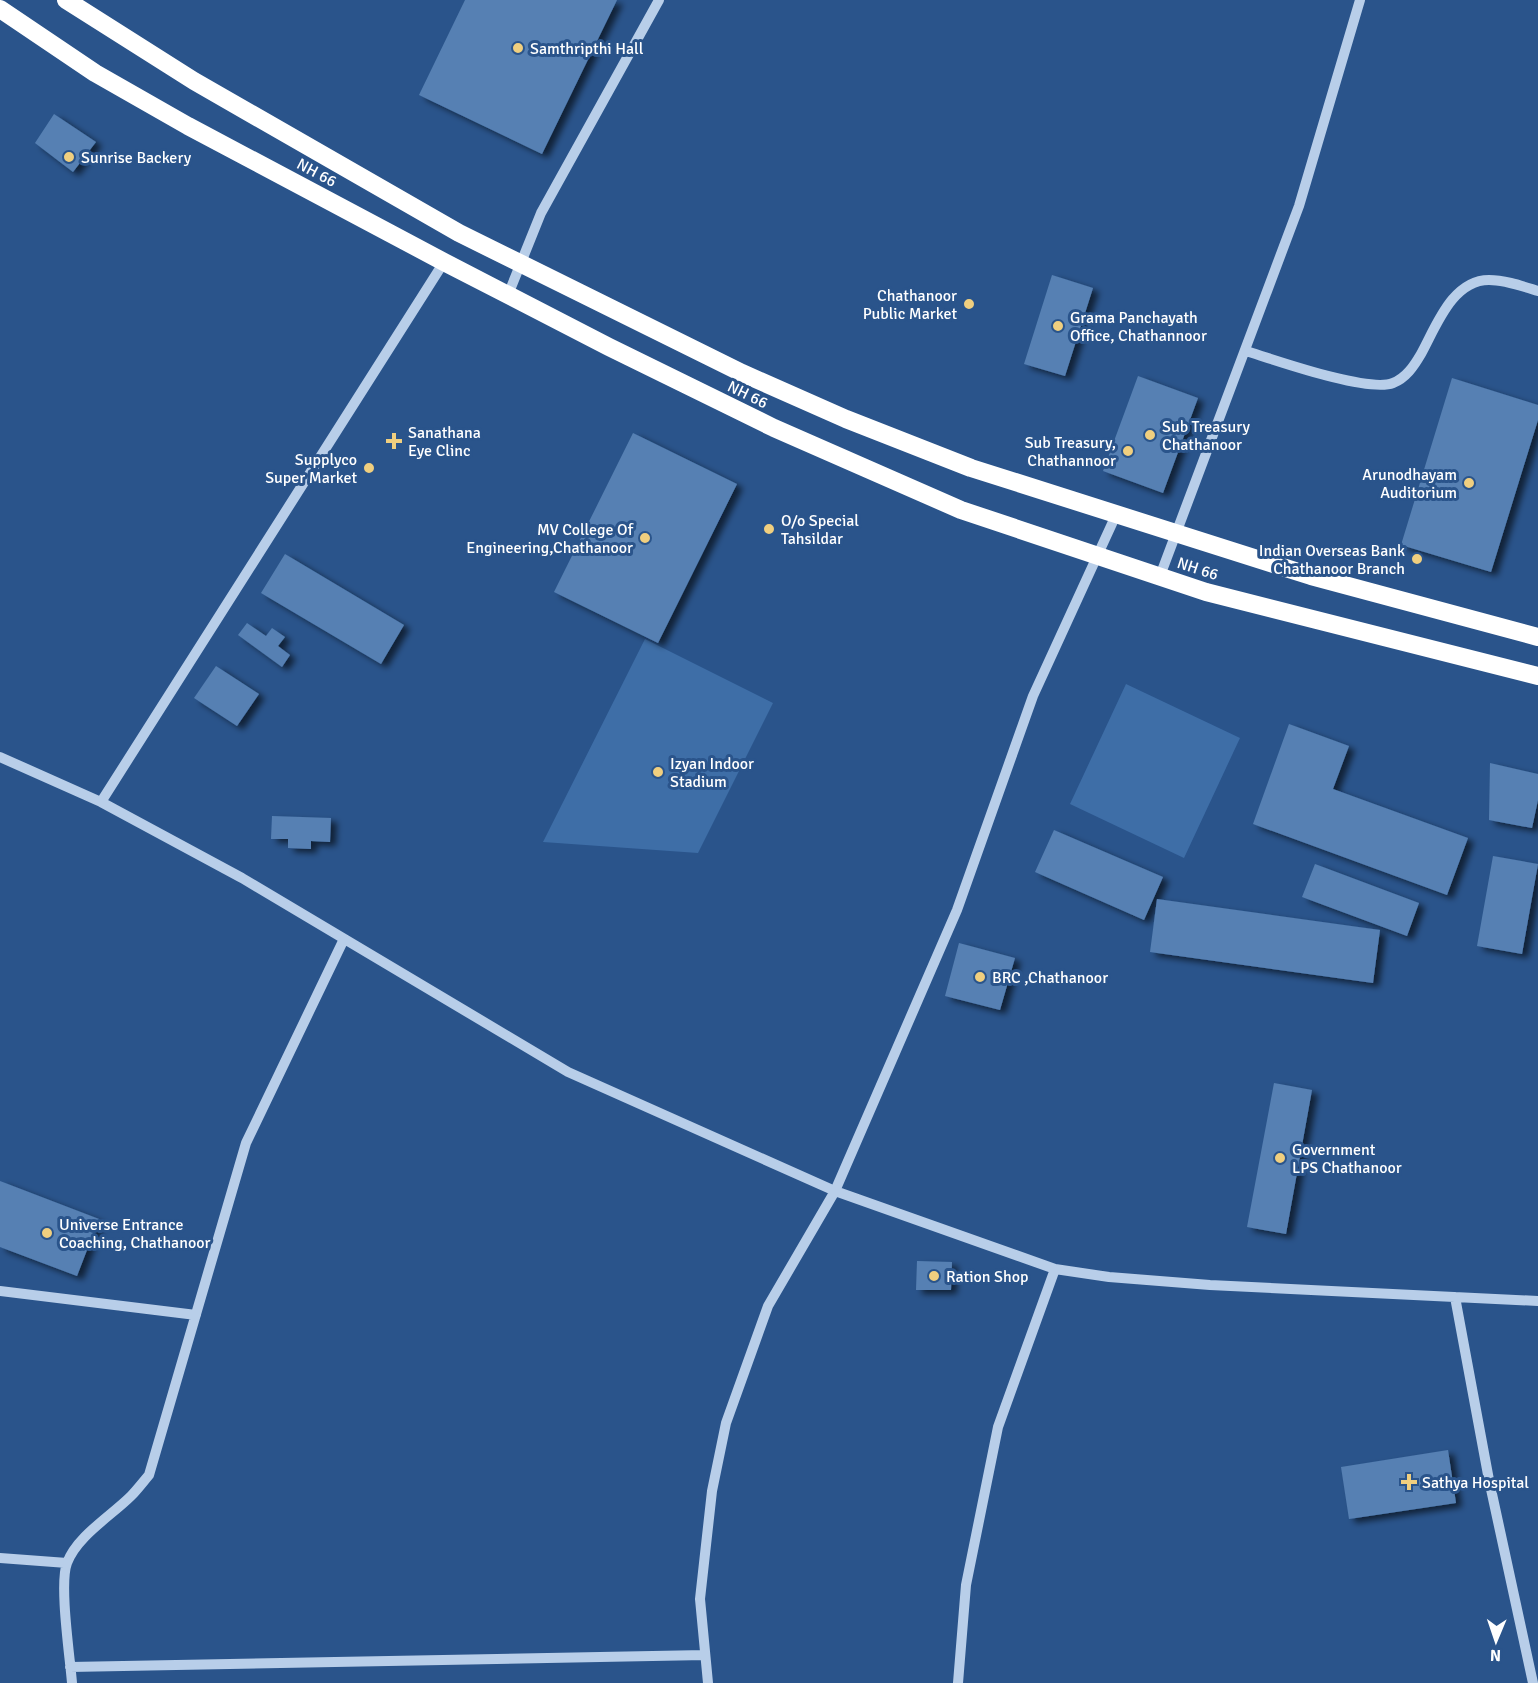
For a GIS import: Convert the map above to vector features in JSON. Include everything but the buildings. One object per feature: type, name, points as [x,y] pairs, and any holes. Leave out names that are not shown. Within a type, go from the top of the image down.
[{"type":"highway","name":"NH 66","points":[[66,0],[194,81],[459,233],[742,373],[846,419],[971,468],[1311,576],[1538,637]]},
{"type":"highway","name":"NH 66","points":[[0,9],[95,73],[188,126],[444,262],[609,348],[774,428],[961,510],[1206,592],[1538,676]]},
{"type":"street","points":[[508,295],[541,213],[659,0]]},
{"type":"street","points":[[1160,576],[1299,206],[1360,0]]},
{"type":"street","points":[[101,802],[444,262]]},
{"type":"street","points":[[1246,351],[1357,383],[1376,386],[1392,384],[1415,365],[1454,296],[1468,285],[1486,280],[1503,281],[1538,291]]},
{"type":"street","points":[[708,1683],[700,1599],[712,1491],[726,1423],[768,1306],[835,1191],[957,910],[1033,696],[1099,556],[1116,514]]},
{"type":"street","points":[[0,757],[101,802],[242,878],[568,1072],[835,1191],[1055,1269],[1109,1277],[1210,1285],[1538,1300]]},
{"type":"street","points":[[72,1683],[65,1586],[67,1563],[93,1529],[131,1496],[149,1475],[246,1143],[344,939]]},
{"type":"street","points":[[958,1683],[966,1585],[998,1428],[1055,1269]]},
{"type":"street","points":[[0,1291],[196,1315]]},
{"type":"street","points":[[1455,1297],[1490,1480],[1533,1683]]},
{"type":"street","points":[[0,1558],[67,1563]]},
{"type":"street","points":[[70,1667],[705,1655]]},
{"type":"shaded area","name":"Izyan Indoor Stadium","points":[[645,639],[773,703],[698,853],[543,842]]},
{"type":"shaded area","points":[[1126,684],[1240,738],[1184,858],[1070,804]]},
{"type":"place","name":"Samthripthi Hall","points":[[518,48]]},
{"type":"place","name":"Sunrise Backery","points":[[69,157]]},
{"type":"place","name":"Chathanoor Public Market","points":[[969,304]]},
{"type":"place","name":"Grama Panchayath Office, Chathannoor","points":[[1058,326]]},
{"type":"place","name":"Sub Treasury Chathanoor","points":[[1150,435]]},
{"type":"place","name":"Sanathana Eye Clinc","points":[[394,441]]},
{"type":"place","name":"Sub Treasury, Chathannoor","points":[[1128,451]]},
{"type":"place","name":"Supplyco Super Market","points":[[369,468]]},
{"type":"place","name":"Arunodhayam Auditorium","points":[[1469,483]]},
{"type":"place","name":"O/o Special Tahsildar","points":[[769,529]]},
{"type":"place","name":"MV College Of Engineering,Chathanoor","points":[[645,538]]},
{"type":"place","name":"Indian Overseas Bank Chathanoor Branch","points":[[1417,559]]},
{"type":"place","name":"Izyan Indoor Stadium","points":[[658,772]]},
{"type":"place","name":"BRC ,Chathanoor","points":[[980,977]]},
{"type":"place","name":"Government LPS Chathanoor","points":[[1280,1158]]},
{"type":"place","name":"Universe Entrance Coaching, Chathanoor","points":[[47,1233]]},
{"type":"place","name":"Ration Shop","points":[[934,1276]]},
{"type":"place","name":"Sathya Hospital","points":[[1409,1482]]}]
